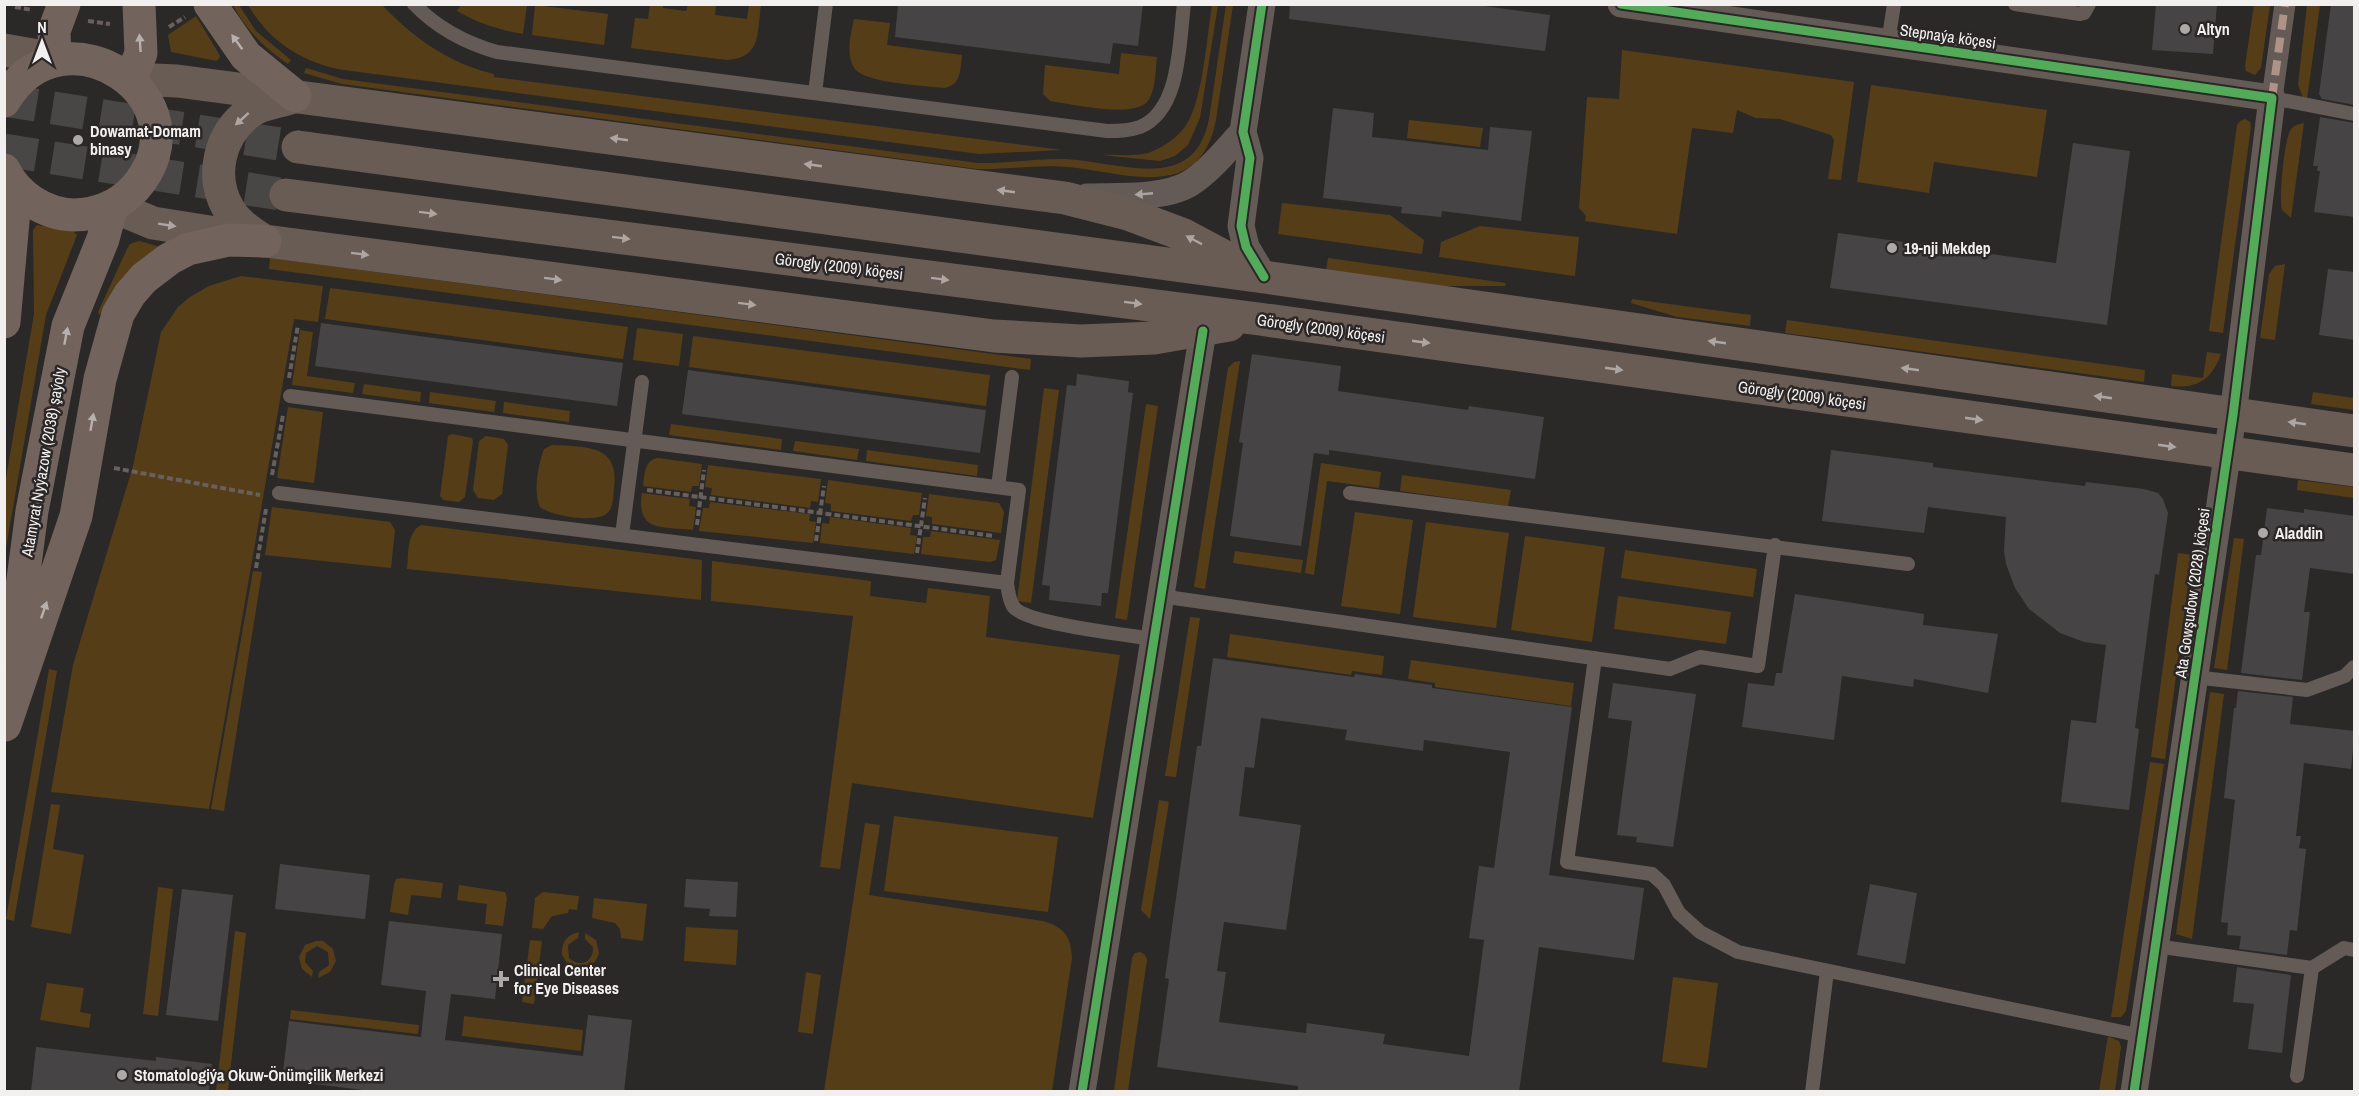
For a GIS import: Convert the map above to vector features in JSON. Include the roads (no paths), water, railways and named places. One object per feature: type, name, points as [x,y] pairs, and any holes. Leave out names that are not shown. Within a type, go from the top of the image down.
[{"type":"main road","points":[[210,4],[246,56],[295,96]]},
{"type":"main road","points":[[55,59],[54,31],[61,12]]},
{"type":"main road","points":[[127,15],[141,53],[131,79]]},
{"type":"main road","points":[[4,50],[55,59],[82,57],[96,59],[121,70],[146,99],[154,123],[154,147],[151,160],[140,182],[123,199],[112,206],[87,214],[61,213],[37,204],[8,183]]},
{"type":"main road","points":[[4,101],[31,70],[55,59]]},
{"type":"main road","points":[[131,79],[177,81],[295,96],[1065,198],[1128,214],[1184,235],[1264,277]]},
{"type":"main road","points":[[265,241],[241,225],[229,211],[219,183],[222,145],[229,132],[253,110],[295,96]]},
{"type":"main road","points":[[298,147],[1264,277],[2355,431]]},
{"type":"main road","points":[[4,322],[8,183]]},
{"type":"main road","name":"Görogly (2009) köçesi","points":[[286,195],[1259,320],[2355,470]]},
{"type":"main road","points":[[112,206],[153,223],[265,241],[994,336],[1081,341],[1154,338],[1259,320]]},
{"type":"main road","name":"Atamyrat Nyýazow (2038) şaýoly","points":[[4,725],[32,511],[68,326],[103,239],[112,206]]},
{"type":"main road","points":[[4,725],[76,516],[100,379],[118,314],[130,294],[144,278],[169,259],[188,249],[228,240],[265,241]]},
{"type":"street","points":[[1262,4],[1243,132],[1250,158],[1242,226],[1245,247],[1264,277]]},
{"type":"street","name":"Stepnaýa köçesi","points":[[1621,4],[2272,98]]},
{"type":"street","name":"Ata Gowşudow (2028) köçesi","points":[[2134,1092],[2227,454],[2285,4]]},
{"type":"street","points":[[1065,198],[1173,191],[1188,184],[1211,167],[1243,132]]},
{"type":"street","points":[[1082,1092],[1203,331]]},
{"type":"lane","points":[[414,4],[448,32],[467,42],[497,52],[1107,131],[1128,130],[1154,119],[1164,107],[1175,76],[1184,4]]},
{"type":"lane","points":[[815,93],[826,4]]},
{"type":"lane","points":[[1888,43],[1894,4]]},
{"type":"lane","points":[[2015,4],[2080,14],[2084,13],[2089,4]]},
{"type":"lane","points":[[2272,98],[2355,114]]},
{"type":"lane","points":[[998,487],[1012,377]]},
{"type":"lane","points":[[622,535],[642,382]]},
{"type":"lane","points":[[287,396],[1019,490],[1006,583],[1013,606],[1024,615],[1056,624],[1153,639]]},
{"type":"lane","points":[[273,492],[1006,583]]},
{"type":"lane","points":[[1350,493],[1775,545],[1908,564]]},
{"type":"lane","points":[[1160,596],[1670,669],[1700,657],[1758,666],[1775,545]]},
{"type":"lane","points":[[1595,658],[1567,862],[1652,874],[1664,885],[1679,913],[1700,932],[1738,952],[2142,1036]]},
{"type":"lane","points":[[2194,677],[2307,690],[2345,676],[2355,667]]},
{"type":"lane","points":[[2155,946],[2312,968],[2344,948],[2355,950]]},
{"type":"lane","points":[[2297,1076],[2312,968]]},
{"type":"lane","points":[[1812,1092],[1827,971]]},
{"type":"tunnel","points":[[4,100],[298,147]]},
{"type":"tunnel","points":[[4,150],[286,195]]},
{"type":"place","name":"Altyn","points":[[2185,29]]},
{"type":"place","name":"Dowamat-Domam binasy","points":[[78,140]]},
{"type":"place","name":"19-nji Mekdep","points":[[1892,248]]},
{"type":"place","name":"Aladdin","points":[[2263,533]]},
{"type":"place","name":"Clinical Center for Eye Diseases","points":[[501,979]]},
{"type":"place","name":"Stomatologiýa Okuw-Önümçilik Merkezi","points":[[122,1075]]}]
